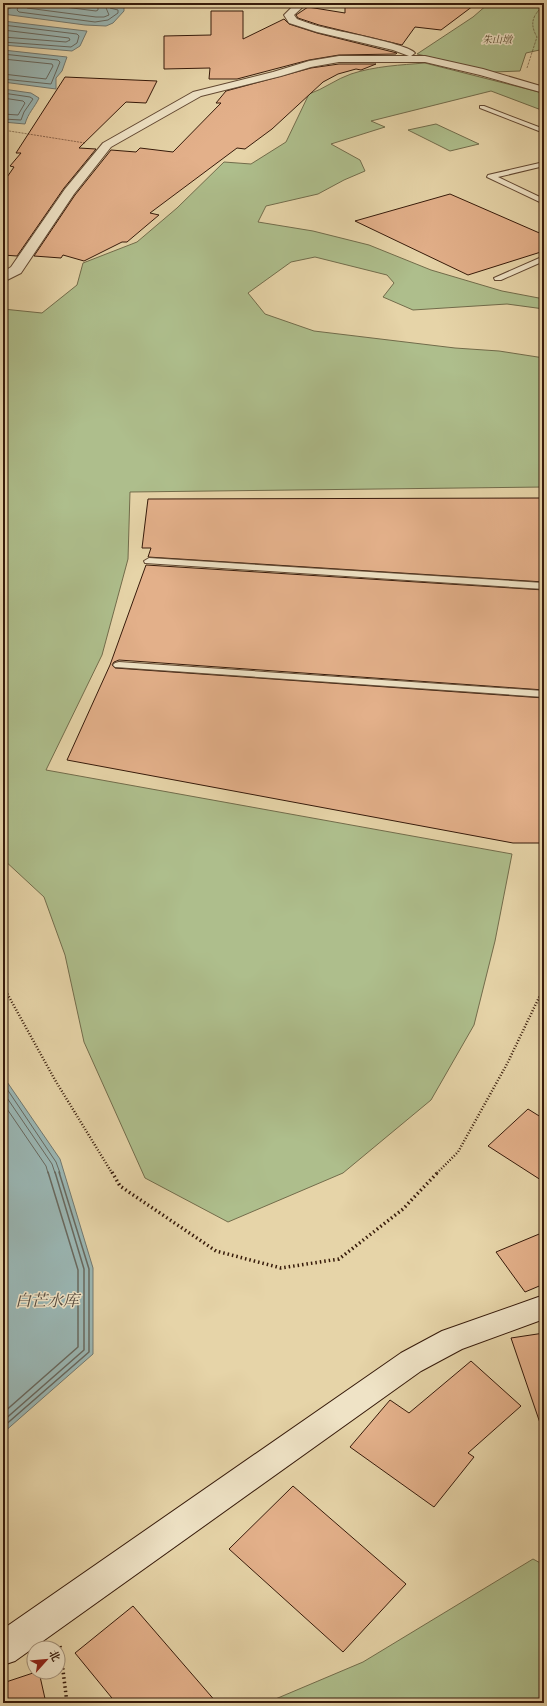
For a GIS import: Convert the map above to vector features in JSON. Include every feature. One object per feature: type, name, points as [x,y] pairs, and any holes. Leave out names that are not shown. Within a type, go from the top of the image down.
[{"type":"street","points":[[302,3],[289,15],[293,21],[321,30],[396,48],[424,59],[483,72],[544,90]]},
{"type":"street","points":[[3,278],[16,270],[69,192],[107,145],[197,94],[309,64],[338,59],[424,59]]},
{"type":"street","points":[[3,1649],[412,1362],[452,1340],[544,1307]]},
{"type":"lane","points":[[482,107],[544,131]]},
{"type":"lane","points":[[544,164],[491,177],[544,202]]},
{"type":"lane","points":[[498,278],[544,258]]},
{"type":"lane","points":[[149,561],[544,586]]},
{"type":"lane","points":[[119,665],[544,694]]},
{"type":"path","points":[[526,69],[537,37],[532,30],[531,20],[535,12],[544,5]]},
{"type":"path","points":[[3,130],[107,145]]},
{"type":"path","points":[[3,986],[55,1080],[120,1186],[216,1251],[281,1268],[339,1259],[403,1209],[458,1152],[507,1064],[544,987]]},
{"type":"path","points":[[56,1612],[67,1703]]},
{"type":"green space","name":"朱山墩","points":[[486,3],[544,3],[544,49],[526,53],[520,71],[494,72],[417,54],[473,17],[488,4]]},
{"type":"green space","points":[[425,63],[539,92],[544,95],[544,111],[491,91],[371,121],[385,127],[331,144],[360,160],[365,171],[318,194],[266,206],[258,222],[313,231],[369,245],[431,270],[502,291],[544,299],[544,309],[507,304],[413,310],[383,297],[394,283],[387,275],[315,257],[291,262],[248,293],[265,314],[314,331],[455,348],[499,351],[544,358],[544,487],[130,492],[128,559],[102,655],[46,770],[512,854],[495,941],[474,1025],[431,1100],[343,1173],[228,1222],[145,1178],[84,1042],[65,955],[44,897],[3,859],[3,309],[42,313],[77,285],[83,263],[137,242],[177,208],[224,162],[251,164],[286,142],[309,94],[360,71],[388,66]]},
{"type":"green space","points":[[436,124],[479,144],[450,151],[408,130]]},
{"type":"green space","points":[[533,1559],[544,1565],[544,1703],[266,1703],[363,1662]]},
{"type":"water","points":[[23,3],[103,3],[124,6],[124,11],[113,23],[106,26],[85,25],[3,14],[3,11]]},
{"type":"water","points":[[3,21],[87,31],[80,46],[72,51],[3,45]]},
{"type":"water","points":[[3,50],[67,57],[62,71],[56,78],[56,89],[3,82]]},
{"type":"water","points":[[3,89],[31,93],[39,98],[25,124],[3,122]]},
{"type":"water","name":"白芒水库","points":[[3,1076],[60,1159],[93,1268],[93,1354],[3,1433]]},
{"type":"building","points":[[345,3],[477,3],[441,30],[415,27],[402,45],[319,25],[298,18],[296,15],[308,7],[345,13]]},
{"type":"building","points":[[211,11],[243,11],[243,39],[284,19],[289,24],[317,33],[397,53],[339,55],[309,60],[237,79],[209,79],[210,68],[164,69],[164,36],[211,35]]},
{"type":"building","points":[[339,64],[376,64],[361,70],[356,69],[338,74],[323,82],[272,129],[245,149],[237,148],[150,213],[159,215],[127,242],[122,242],[84,261],[63,255],[61,258],[34,256],[75,195],[111,150],[136,152],[140,148],[173,152],[221,103],[216,103],[226,91],[311,68]]},
{"type":"building","points":[[65,77],[157,81],[146,103],[126,102],[79,148],[96,149],[64,188],[17,256],[3,255],[3,183],[14,167],[10,166],[21,153],[16,153]]},
{"type":"building","points":[[450,194],[544,235],[544,251],[468,275],[355,221]]},
{"type":"building","points":[[544,498],[544,582],[148,557],[151,548],[142,548],[148,499]]},
{"type":"building","points":[[146,565],[544,590],[544,690],[119,660],[114,662],[112,665],[115,668],[544,698],[544,843],[513,843],[67,760],[110,665]]},
{"type":"building","points":[[528,1109],[544,1119],[544,1182],[488,1146]]},
{"type":"building","points":[[544,1232],[544,1284],[525,1292],[496,1252]]},
{"type":"building","points":[[544,1333],[544,1423],[540,1423],[511,1338]]},
{"type":"building","points":[[471,1361],[521,1406],[468,1453],[474,1457],[434,1507],[350,1447],[390,1400],[409,1413]]},
{"type":"building","points":[[293,1486],[406,1584],[343,1652],[229,1549]]},
{"type":"building","points":[[133,1606],[217,1703],[116,1703],[75,1653]]},
{"type":"building","points":[[26,1675],[26,1680],[41,1680],[46,1703],[3,1703],[3,1683]]}]
